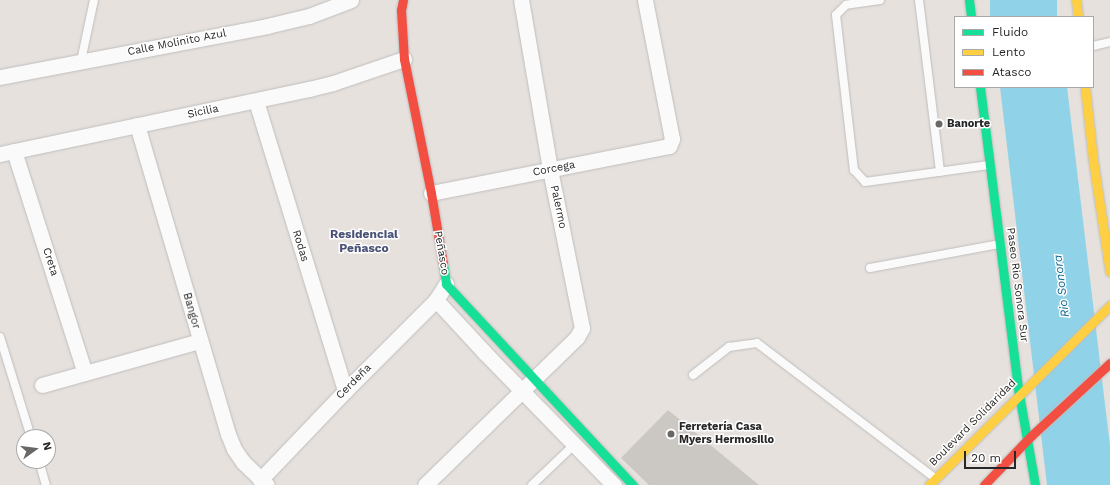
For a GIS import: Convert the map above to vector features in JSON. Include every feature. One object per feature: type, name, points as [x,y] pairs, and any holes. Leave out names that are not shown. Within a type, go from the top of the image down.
[{"type":"main road","name":"Peñasco","points":[[403,0],[401,10],[404,59],[446,284],[633,485]]},
{"type":"main road","points":[[969,0],[971,16]]},
{"type":"main road","points":[[1076,0],[1078,16]]},
{"type":"main road","name":"Paseo Rio Sonora Sur","points":[[980,88],[1019,394],[1030,438],[1035,485]]},
{"type":"main road","points":[[1085,88],[1093,160],[1110,272]]},
{"type":"main road","points":[[1093,160],[1104,171]]},
{"type":"main road","name":"Boulevard Solidaridad","points":[[932,482],[1110,305]]},
{"type":"main road","points":[[984,485],[1030,438],[1110,363]]},
{"type":"street","name":"Calle Molinito Azul","points":[[0,77],[267,26],[309,16],[351,0]]},
{"type":"street","name":"Palermo","points":[[521,0],[550,169],[582,328],[578,337],[521,390]]},
{"type":"street","name":"Corcega","points":[[430,193],[666,148],[671,144],[672,139],[645,0]]},
{"type":"street","name":"Sicilia","points":[[7,153],[256,101],[333,83],[404,59]]},
{"type":"street","name":"Rodas","points":[[256,101],[344,391]]},
{"type":"street","name":"Bangor","points":[[137,125],[200,341],[234,449],[242,462],[263,482]]},
{"type":"street","name":"Creta","points":[[7,153],[85,373]]},
{"type":"street","name":"Cerdeña","points":[[263,482],[344,391],[436,300],[446,284]]},
{"type":"street","points":[[436,300],[614,485]]},
{"type":"street","points":[[42,385],[200,341]]},
{"type":"street","points":[[425,485],[521,390]]},
{"type":"lane","points":[[81,61],[94,0]]},
{"type":"lane","points":[[880,0],[846,5],[836,15],[854,170],[865,182],[990,165]]},
{"type":"lane","points":[[919,0],[940,172]]},
{"type":"lane","points":[[1094,46],[1110,42]]},
{"type":"lane","points":[[870,268],[1000,244]]},
{"type":"lane","points":[[0,337],[29,429]]},
{"type":"lane","points":[[693,375],[729,347],[757,343],[932,482]]},
{"type":"lane","points":[[532,485],[585,434]]},
{"type":"lane","points":[[41,469],[46,485]]},
{"type":"water","points":[[990,0],[1057,0],[1057,16],[990,16]]},
{"type":"water","name":"Rio Sonora","points":[[1000,88],[1067,88],[1110,446],[1110,485],[1047,485]]},
{"type":"building","name":"Ferretería Casa Myers Hermosillo","points":[[668,410],[759,485],[649,485],[621,458]]},
{"type":"traffic: fast","points":[[969,0],[971,16]]},
{"type":"traffic: fast","points":[[980,88],[1019,394],[1035,485]]},
{"type":"traffic: fast","points":[[443,264],[446,284],[633,485]]},
{"type":"traffic: slow","points":[[1076,0],[1078,16]]},
{"type":"traffic: slow","points":[[1085,88],[1093,160],[1110,272]]},
{"type":"traffic: slow","points":[[929,485],[1110,305]]},
{"type":"traffic: jam","points":[[403,0],[401,10],[404,59],[431,193],[443,264]]},
{"type":"traffic: jam","points":[[984,485],[1032,435],[1110,363]]},
{"type":"place","name":"Banorte","points":[[939,124]]},
{"type":"place","name":"Ferretería Casa Myers Hermosillo","points":[[671,434]]},
{"type":"district","name":"Residencial Peñasco","points":[[364,242]]}]
